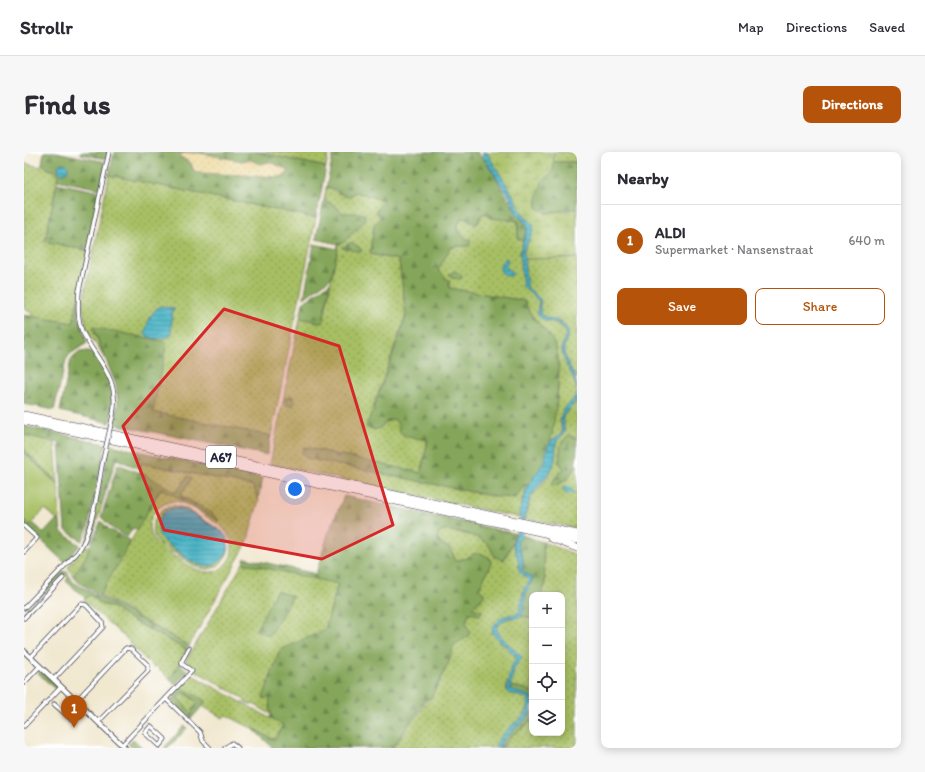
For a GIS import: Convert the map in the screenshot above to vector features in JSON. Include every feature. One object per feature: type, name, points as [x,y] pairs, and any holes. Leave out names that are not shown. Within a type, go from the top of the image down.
[{"type":"highway","name":"A67","points":[[24,415],[521,525],[577,540]]},
{"type":"highway","name":"A67","points":[[24,421],[521,525],[577,534]]},
{"type":"highway","name":"A67","points":[[521,525],[577,548]]},
{"type":"highway","name":"A67","points":[[563,531],[577,531]]},
{"type":"street","points":[[24,608],[77,553],[83,544],[89,528],[113,415],[114,395],[109,375],[82,330],[78,312],[79,291],[109,152]]},
{"type":"street","points":[[24,526],[37,538],[24,552]]},
{"type":"street","points":[[24,618],[63,578]]},
{"type":"street","points":[[30,657],[81,604],[86,605],[102,622],[103,627],[54,679]]},
{"type":"street","points":[[76,700],[126,648],[131,649],[148,665],[148,671],[98,722]]},
{"type":"street","points":[[24,651],[124,746],[141,724],[192,671],[182,664],[182,661],[189,648]]},
{"type":"street","points":[[24,683],[40,666]]},
{"type":"street","points":[[24,726],[61,686]]},
{"type":"street","points":[[166,699],[200,732],[203,741],[210,748]]},
{"type":"street","points":[[54,704],[70,718]]},
{"type":"street","points":[[141,724],[147,730],[145,733],[159,746],[165,739],[151,726],[147,730]]},
{"type":"street","points":[[225,748],[232,743],[238,748]]},
{"type":"highlighted area","points":[[224,309],[339,346],[393,525],[322,559],[164,530],[123,426]]},
{"type":"green space","points":[[44,152],[55,152],[106,162],[101,189],[57,180],[58,172],[48,169],[42,163]]},
{"type":"green space","points":[[80,152],[108,152],[107,159],[80,154]]},
{"type":"green space","points":[[114,152],[256,152],[326,167],[316,218],[109,175]],"holes":[[[199,153],[241,161],[250,160],[260,164],[267,162],[286,169],[288,173],[282,177],[203,173],[194,171],[191,164],[181,157]]]},
{"type":"green space","points":[[256,152],[329,152],[326,167]]},
{"type":"green space","points":[[334,152],[477,152],[488,164],[517,214],[528,226],[523,240],[518,240],[518,221],[490,218],[488,212],[481,215],[477,224],[464,218],[460,219],[458,224],[459,232],[470,241],[470,244],[468,246],[451,247],[438,270],[449,281],[449,288],[525,301],[530,313],[547,332],[554,343],[557,353],[558,367],[557,402],[548,452],[545,462],[529,485],[525,485],[515,498],[492,496],[306,458],[302,453],[304,447],[421,473],[428,440],[403,435],[397,422],[393,419],[385,422],[376,429],[366,427],[371,413],[375,410],[373,409],[406,317],[399,260],[370,254],[374,225],[381,218],[376,211],[383,200],[356,192],[346,197],[335,189],[326,188]]},
{"type":"green space","points":[[486,152],[554,152],[553,172],[542,182],[536,202],[538,209],[547,213],[577,209],[577,258],[524,259],[526,246],[533,229],[533,225],[520,210],[513,195]]},
{"type":"green space","points":[[554,152],[577,152],[577,170],[576,162],[553,162]]},
{"type":"green space","points":[[553,162],[576,162],[577,209],[547,213],[538,209],[538,189],[542,181],[553,172]]},
{"type":"green space","points":[[24,163],[41,167],[42,163],[46,167],[59,173],[45,241],[88,251],[73,323],[32,317],[31,313],[24,307]]},
{"type":"green space","points":[[109,175],[316,218],[271,436],[152,412],[93,328],[105,359],[87,330],[82,306]],"holes":[[[161,306],[174,308],[172,314],[171,335],[166,338],[148,337],[148,324],[154,311]]]},
{"type":"green space","points":[[57,183],[100,192],[88,251],[45,241]]},
{"type":"green space","points":[[326,188],[349,197],[356,192],[384,200],[377,213],[381,218],[374,225],[370,254],[399,260],[406,315],[373,408],[379,429],[384,423],[393,419],[398,423],[403,435],[428,440],[421,473],[304,447],[302,453],[306,458],[492,496],[529,485],[526,487],[524,498],[522,498],[522,508],[519,515],[521,518],[270,464],[300,318],[323,323],[338,244],[345,240],[361,224],[365,217],[364,214],[343,213],[334,205],[324,200]]},
{"type":"green space","points":[[324,200],[334,205],[343,213],[361,213],[365,217],[364,221],[343,243],[338,244],[316,239]]},
{"type":"green space","points":[[488,211],[488,217],[518,221],[518,239],[523,240],[520,253],[523,287],[539,301],[537,313],[540,317],[561,326],[566,333],[562,351],[576,384],[577,394],[562,414],[560,420],[562,433],[552,440],[548,446],[559,378],[557,352],[551,338],[530,313],[525,301],[449,288],[449,281],[438,270],[450,248],[458,246],[463,235],[457,228],[460,219],[464,218],[475,225],[479,222],[481,215]],"holes":[[[506,258],[508,260],[505,264],[505,269],[512,272],[508,276],[501,272]]]},
{"type":"green space","points":[[351,242],[360,248],[361,252],[342,248]]},
{"type":"green space","points":[[314,244],[338,249],[331,278],[304,298]]},
{"type":"green space","points":[[577,258],[577,379],[564,353],[568,330],[556,320],[546,318],[540,314],[540,299],[527,287],[524,259]]},
{"type":"green space","points":[[455,271],[462,275],[461,279],[452,278],[449,274]]},
{"type":"green space","points":[[330,283],[323,323],[300,318],[303,303]]},
{"type":"green space","points":[[79,294],[79,317],[87,343],[70,354],[66,360],[54,410],[24,404],[24,315],[73,323]]},
{"type":"green space","points":[[93,327],[167,342],[153,412],[271,436],[267,455],[114,424],[118,403],[116,385]]},
{"type":"green space","points":[[88,351],[98,359],[109,381],[113,402],[110,423],[60,411],[71,359],[80,352]]},
{"type":"green space","points":[[288,396],[292,396],[294,397],[294,405],[288,406],[285,403],[285,399]]},
{"type":"green space","points":[[577,400],[577,439],[572,436],[561,444],[559,462],[564,469],[555,477],[553,486],[567,480],[577,464],[577,528],[524,519],[531,497],[549,475],[553,466],[556,442],[565,432],[563,416]]},
{"type":"green space","points":[[24,426],[106,444],[88,527],[82,541],[65,530],[59,443],[24,435]]},
{"type":"green space","points":[[24,435],[55,442],[58,483],[24,450]]},
{"type":"green space","points":[[568,435],[577,439],[577,454],[574,468],[567,478],[561,483],[553,486],[551,483],[564,469],[559,462],[561,444]]},
{"type":"green space","points":[[110,445],[263,478],[258,499],[253,486],[142,463],[140,469],[116,459],[102,504],[97,503]]},
{"type":"green space","points":[[24,450],[58,483],[58,485],[24,453]]},
{"type":"green space","points":[[24,453],[58,485],[60,522],[45,509],[30,525],[24,519]]},
{"type":"green space","points":[[142,463],[254,486],[259,500],[247,543],[189,646],[100,595],[161,488],[219,520],[210,512],[180,495],[192,478],[188,476],[176,493],[139,472]],"holes":[[[169,502],[180,502],[191,507],[225,530],[231,541],[232,547],[229,559],[220,569],[214,572],[208,572],[190,566],[166,551],[151,534],[149,528],[150,521],[154,513],[161,506]]]},
{"type":"green space","points":[[118,464],[145,475],[176,492],[188,476],[192,478],[180,495],[210,512],[219,521],[161,488],[137,530],[133,528],[127,537],[113,529],[101,517]]},
{"type":"green space","points":[[344,496],[517,534],[504,560],[497,558],[488,544],[476,537],[465,533],[443,530],[438,534],[438,542],[451,549],[455,560],[465,559],[475,554],[484,555],[490,558],[491,563],[479,589],[484,593],[484,596],[472,608],[482,611],[480,615],[469,613],[466,624],[470,633],[467,637],[454,645],[449,662],[431,698],[426,699],[392,748],[273,748],[251,727],[274,740],[283,725],[271,719],[269,696],[266,699],[263,698],[280,650],[325,630],[338,584],[243,563],[245,558],[316,574],[328,534]]},
{"type":"green space","points":[[97,503],[102,504],[91,541],[86,542]]},
{"type":"green space","points":[[172,505],[185,508],[223,532],[229,547],[228,552],[222,562],[214,568],[204,569],[190,563],[159,543],[153,531],[153,525],[157,515],[166,507]],"holes":[[[178,508],[218,529],[211,566],[197,563],[180,554],[166,542],[158,530],[165,512]]]},
{"type":"green space","points":[[24,519],[30,524],[32,522],[44,533],[56,520],[60,522],[61,532],[80,545],[65,563],[24,524]]},
{"type":"green space","points":[[101,521],[110,530],[131,541],[100,595],[78,582],[73,576],[86,556]]},
{"type":"green space","points":[[443,529],[478,537],[489,545],[495,557],[504,560],[513,542],[519,562],[519,569],[530,581],[524,589],[519,613],[502,617],[492,627],[502,643],[517,658],[506,686],[507,689],[514,695],[527,698],[528,709],[523,717],[503,734],[494,748],[392,748],[391,746],[396,744],[440,682],[454,645],[469,633],[466,624],[469,613],[482,611],[471,609],[482,599],[479,589],[491,563],[490,558],[484,555],[475,554],[465,559],[455,560],[451,549],[437,539],[438,534]]},
{"type":"green space","points":[[522,535],[543,542],[545,585],[542,592],[529,592],[529,617],[521,616],[526,592],[533,579],[522,570],[523,559],[517,543]]},
{"type":"green space","points":[[543,542],[577,555],[577,748],[502,748],[512,735],[523,728],[529,721],[529,736],[565,736],[565,592],[542,592],[545,585]]},
{"type":"green space","points":[[84,546],[90,546],[84,562],[73,576],[68,567]]},
{"type":"green space","points":[[243,563],[338,583],[325,630],[280,650],[263,698],[269,696],[272,715],[255,705],[246,703],[243,698],[184,664]],"holes":[[[276,592],[292,596],[274,627]]]},
{"type":"green space","points":[[63,571],[67,572],[73,582],[189,646],[187,650],[121,614],[115,608],[101,604],[90,595],[85,598],[66,581],[68,578],[64,574],[24,615],[24,611]]},
{"type":"green space","points":[[276,591],[293,596],[269,636],[256,630]]},
{"type":"green space","points":[[90,595],[101,604],[115,608],[121,614],[187,650],[170,680],[156,666],[154,668],[129,643],[130,642],[83,600]]},
{"type":"green space","points":[[521,616],[529,617],[529,691],[510,686],[514,669],[520,660],[496,629],[496,626],[503,620]]},
{"type":"green space","points":[[179,664],[188,671],[175,685],[170,680]]},
{"type":"green space","points":[[41,670],[59,687],[56,690],[38,673]]},
{"type":"green space","points":[[192,675],[283,725],[275,740],[226,715],[223,718],[202,706],[205,703],[181,687]]},
{"type":"green space","points":[[510,686],[529,691],[529,696],[511,690]]},
{"type":"green space","points":[[181,687],[205,701],[205,703],[191,719],[193,710],[198,703],[186,693],[181,693],[177,697],[190,712],[191,714],[189,718],[171,701]]},
{"type":"green space","points":[[183,692],[198,703],[193,710],[191,719],[189,718],[188,709],[177,699]]},
{"type":"green space","points":[[529,714],[529,721],[523,728],[512,735],[502,748],[498,748],[506,736]]},
{"type":"green space","points":[[184,726],[187,728],[168,748],[164,748]]},
{"type":"green space","points":[[133,739],[143,748],[133,748],[128,744]]},
{"type":"sand","points":[[184,153],[199,153],[241,161],[250,160],[260,164],[270,162],[286,169],[288,173],[282,177],[203,173],[194,171],[191,163],[179,156]]},
{"type":"water","points":[[482,152],[486,152],[513,195],[520,210],[533,225],[533,230],[523,253],[527,287],[540,299],[540,314],[562,323],[567,329],[568,336],[564,345],[564,352],[567,362],[574,374],[577,390],[562,352],[562,345],[566,331],[558,323],[540,317],[537,313],[539,301],[523,287],[520,253],[528,226],[517,214],[509,196],[483,157]]},
{"type":"water","points":[[61,163],[65,163],[68,168],[65,173],[61,173],[58,170],[58,166]]},
{"type":"water","points":[[506,258],[508,260],[505,267],[513,273],[511,276],[505,275],[500,270],[501,263]]},
{"type":"water","points":[[161,306],[174,308],[172,314],[171,335],[168,337],[154,338],[145,334],[152,314]]},
{"type":"water","points":[[577,393],[577,400],[563,416],[565,432],[556,442],[553,466],[531,497],[523,522],[522,535],[517,543],[523,559],[522,570],[533,579],[526,592],[523,613],[520,617],[508,618],[496,626],[499,635],[522,657],[514,669],[510,689],[529,696],[529,714],[506,736],[498,748],[494,748],[505,732],[523,717],[528,709],[528,704],[527,698],[509,693],[507,691],[510,669],[517,657],[493,634],[492,627],[502,617],[519,613],[524,589],[530,581],[519,571],[519,562],[513,543],[521,518],[519,515],[527,487],[544,462],[548,446],[552,440],[562,433],[562,413]]},
{"type":"water","points":[[564,486],[570,487],[575,494],[566,493],[563,489]]},
{"type":"water","points":[[172,508],[182,509],[192,514],[217,528],[224,534],[228,542],[228,547],[224,558],[214,565],[199,565],[188,559],[164,541],[159,533],[158,522],[163,513]]},
{"type":"place","name":"ALDI","points":[[74,728]]}]
